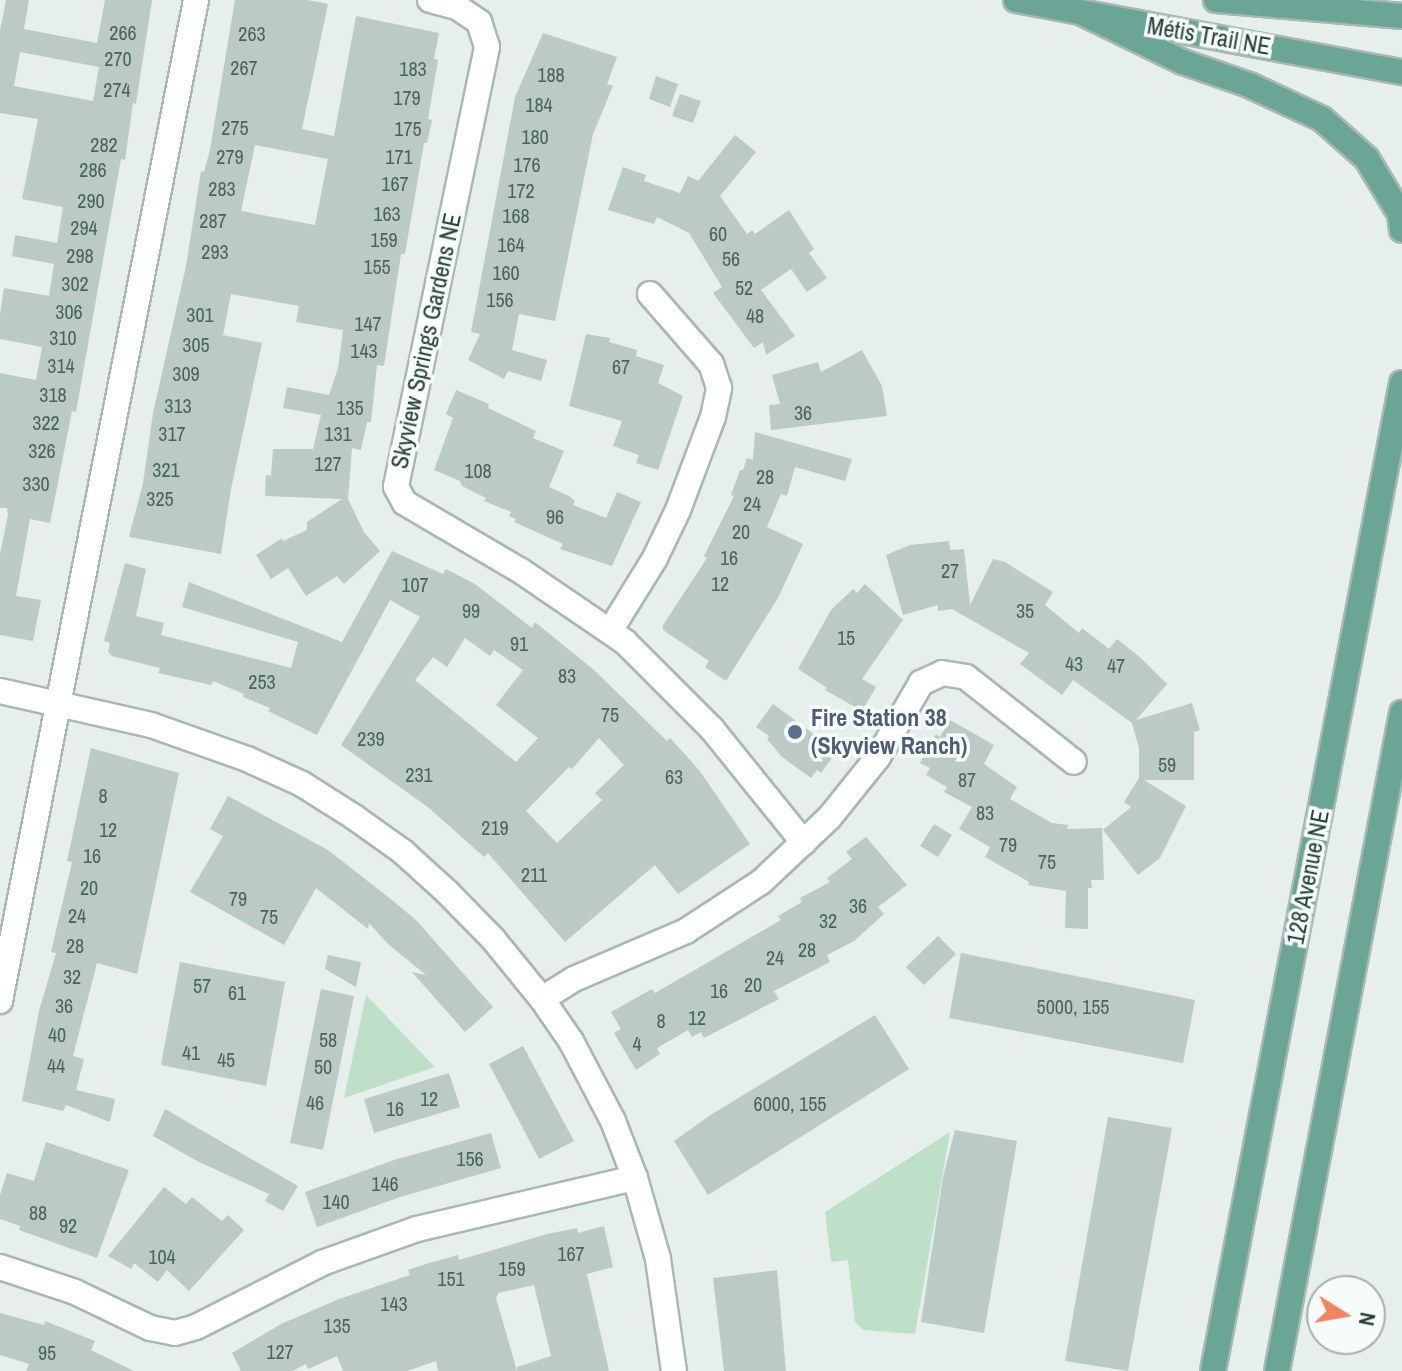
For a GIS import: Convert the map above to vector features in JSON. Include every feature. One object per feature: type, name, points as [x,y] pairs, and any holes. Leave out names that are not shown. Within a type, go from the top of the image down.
[{"type":"main road","name":"Métis Trail NE","points":[[1016,0],[1402,72]]},
{"type":"main road","points":[[1216,0],[1402,16]]},
{"type":"main road","points":[[1082,13],[1183,62],[1249,85],[1322,119],[1367,159],[1400,214],[1402,230]]},
{"type":"main road","name":"128 Avenue NE","points":[[1213,1371],[1402,383]]},
{"type":"main road","points":[[1277,1371],[1402,713]]},
{"type":"main road","points":[[1224,1371],[1245,1207]]},
{"type":"street","points":[[0,1001],[196,0]]},
{"type":"street","name":"Skyview Springs Gardens NE","points":[[430,0],[457,7],[479,22],[487,47],[396,487],[405,503],[521,571],[610,631],[712,729],[804,843]]},
{"type":"street","points":[[610,631],[655,558],[678,510],[713,417],[719,388],[711,364],[650,294]]},
{"type":"street","points":[[542,999],[574,979],[686,931],[729,905],[804,843],[878,757],[921,683],[942,673],[966,677],[1074,762]]},
{"type":"street","points":[[0,691],[163,729],[247,759],[302,784],[354,817],[414,862],[493,939],[542,999],[593,1080],[635,1178],[658,1259],[674,1371]]},
{"type":"street","points":[[0,1267],[75,1292],[150,1328],[175,1333],[196,1327],[322,1263],[417,1229],[635,1178]]},
{"type":"green space","points":[[366,995],[435,1067],[344,1098]]},
{"type":"green space","points":[[950,1132],[915,1334],[863,1330],[855,1322],[848,1260],[831,1262],[825,1212]]},
{"type":"building","points":[[6,0],[29,0],[24,29],[97,43],[105,0],[152,0],[136,104],[133,103],[125,160],[121,159],[76,412],[72,411],[50,523],[30,519],[16,596],[41,600],[33,641],[0,635],[0,554],[8,515],[7,508],[0,508],[0,373],[36,380],[42,347],[0,339],[0,315],[4,288],[49,296],[54,264],[12,256],[15,235],[57,243],[63,207],[22,199],[38,119],[0,113],[0,31]],"holes":[[[20,52],[99,67],[93,101],[14,86]]]},
{"type":"building","points":[[235,0],[308,0],[328,4],[302,129],[334,136],[356,16],[439,33],[434,59],[438,60],[428,119],[432,120],[427,143],[424,143],[405,254],[401,254],[384,366],[377,365],[371,422],[367,422],[361,450],[352,448],[348,499],[364,532],[380,551],[344,584],[337,576],[306,596],[288,568],[271,579],[256,555],[282,538],[283,541],[307,530],[307,522],[342,499],[265,496],[266,475],[271,476],[273,449],[313,449],[321,415],[283,408],[287,387],[329,395],[338,368],[343,330],[296,322],[299,306],[231,294],[223,335],[262,343],[231,489],[221,554],[129,537],[143,483],[153,413],[186,266],[201,171],[204,172]],"holes":[[[255,145],[328,159],[315,225],[241,211]]]},
{"type":"building","points":[[543,33],[617,57],[607,84],[613,86],[593,134],[555,321],[519,314],[512,350],[547,360],[541,381],[508,371],[504,379],[468,360],[480,334],[471,332],[515,97]]},
{"type":"building","points":[[656,76],[678,84],[670,107],[649,99]]},
{"type":"building","points":[[680,94],[701,101],[693,123],[672,116]]},
{"type":"building","points":[[735,135],[756,152],[720,196],[747,234],[752,230],[755,234],[789,210],[814,249],[809,253],[827,278],[807,292],[791,269],[761,290],[795,336],[766,355],[763,342],[754,348],[713,293],[722,287],[689,233],[657,217],[654,224],[608,210],[623,167],[646,175],[644,181],[680,193],[688,176],[698,181]]},
{"type":"building","points":[[586,334],[610,338],[609,342],[637,350],[636,356],[664,365],[658,383],[683,396],[658,470],[636,463],[639,455],[613,446],[622,421],[569,406]]},
{"type":"building","points":[[862,350],[882,386],[887,416],[771,430],[769,405],[780,404],[772,375],[818,362],[821,372]]},
{"type":"building","points":[[456,390],[489,404],[488,408],[536,431],[533,438],[564,451],[549,487],[569,496],[575,501],[573,505],[606,518],[617,492],[641,502],[612,566],[560,549],[563,544],[514,522],[516,519],[509,516],[511,512],[484,501],[486,498],[462,486],[460,481],[434,470],[453,418],[446,414]]},
{"type":"building","points":[[755,432],[852,459],[845,481],[795,467],[787,496],[781,494],[767,527],[803,544],[778,598],[726,681],[705,667],[709,661],[663,630],[663,625],[707,558],[704,556],[734,496],[731,495],[740,470],[743,470],[747,458],[753,460]]},
{"type":"building","points":[[949,541],[950,550],[964,549],[970,605],[993,559],[1005,562],[1053,592],[1045,605],[1079,633],[1082,628],[1109,649],[1117,639],[1141,658],[1167,684],[1136,720],[1192,703],[1200,730],[1194,732],[1194,780],[1144,780],[1186,806],[1160,858],[1138,875],[1103,830],[1131,807],[1124,802],[1139,778],[1139,748],[1132,723],[1073,680],[1062,695],[1020,664],[1029,653],[952,609],[938,611],[938,605],[903,615],[886,555],[910,545]]},
{"type":"building","points":[[392,551],[443,574],[446,569],[475,584],[532,628],[535,622],[594,670],[667,741],[670,738],[699,770],[750,844],[678,894],[655,865],[565,942],[488,853],[484,857],[429,808],[341,745],[420,617],[390,600],[317,735],[268,711],[270,708],[243,697],[244,694],[213,681],[211,685],[158,673],[160,668],[112,656],[108,652],[110,643],[104,641],[125,563],[146,569],[136,616],[164,623],[161,635],[291,668],[298,642],[182,607],[189,582],[342,642]],"holes":[[[465,638],[490,656],[494,650],[523,670],[496,705],[538,738],[516,762],[415,680],[433,657],[447,667]],[[599,738],[624,765],[595,793],[602,800],[557,843],[526,811],[569,767],[572,769]]]},
{"type":"building","points":[[865,584],[903,620],[862,679],[876,687],[862,711],[825,690],[827,688],[798,669],[831,610],[853,589],[857,593]]},
{"type":"building","points":[[773,704],[837,751],[821,773],[817,770],[811,778],[782,757],[767,739],[769,736],[756,727]]},
{"type":"building","points":[[950,720],[994,745],[984,764],[1017,787],[1010,799],[1052,823],[1068,825],[1067,829],[1102,828],[1104,880],[1091,880],[1092,888],[1088,888],[1088,929],[1065,928],[1066,891],[1028,885],[1029,882],[985,857],[990,847],[959,829],[972,807],[944,792],[947,787],[926,775],[930,768],[920,763],[936,734],[940,737]]},
{"type":"building","points":[[91,748],[179,773],[137,974],[97,963],[73,1056],[84,1059],[76,1090],[115,1099],[110,1122],[66,1105],[63,1111],[22,1101],[39,1011],[56,953],[51,952],[72,862],[67,861]]},
{"type":"building","points":[[228,796],[328,850],[392,900],[416,920],[493,1007],[465,1032],[412,972],[426,975],[388,944],[369,923],[368,929],[316,888],[284,945],[190,892],[223,836],[210,829]]},
{"type":"building","points":[[934,824],[952,835],[938,857],[920,846]]},
{"type":"building","points":[[866,837],[907,885],[878,907],[884,914],[854,941],[827,955],[830,962],[774,991],[779,999],[704,1038],[701,1032],[692,1037],[688,1030],[657,1048],[660,1054],[636,1070],[614,1033],[621,1029],[611,1012],[652,989],[655,993],[781,920],[778,916],[802,902],[800,898],[830,882],[827,878],[852,859],[846,852]]},
{"type":"building","points":[[938,936],[956,954],[924,985],[906,967]]},
{"type":"building","points":[[961,953],[1195,1000],[1183,1063],[949,1018]]},
{"type":"building","points":[[328,955],[361,962],[356,987],[325,969]]},
{"type":"building","points":[[180,962],[285,982],[266,1086],[161,1065]]},
{"type":"building","points":[[321,989],[354,996],[323,1150],[290,1143]]},
{"type":"building","points":[[875,1015],[909,1069],[708,1195],[674,1141],[712,1114]]},
{"type":"building","points":[[523,1046],[574,1141],[539,1159],[489,1064]]},
{"type":"building","points":[[449,1073],[460,1107],[374,1133],[364,1099]]},
{"type":"building","points":[[165,1109],[298,1186],[283,1211],[265,1201],[269,1194],[199,1162],[153,1136]]},
{"type":"building","points":[[1108,1117],[1172,1128],[1128,1371],[1065,1361]]},
{"type":"building","points":[[955,1130],[1017,1141],[984,1333],[921,1322],[943,1177]]},
{"type":"building","points":[[491,1133],[501,1168],[400,1197],[317,1227],[305,1192],[394,1160]]},
{"type":"building","points":[[46,1142],[129,1170],[97,1258],[19,1230],[20,1226],[0,1219],[0,1195],[7,1173],[34,1181]]},
{"type":"building","points":[[164,1187],[186,1204],[192,1197],[222,1221],[228,1215],[244,1230],[189,1291],[167,1270],[158,1282],[134,1263],[131,1269],[108,1256]]},
{"type":"building","points":[[604,1226],[613,1267],[587,1274],[609,1371],[438,1371],[436,1361],[407,1371],[343,1371],[337,1356],[308,1369],[306,1364],[292,1371],[241,1371],[232,1353],[281,1324],[339,1299],[410,1275],[408,1270],[458,1255],[459,1260],[547,1234],[577,1228],[578,1233]],"holes":[[[534,1285],[551,1356],[517,1367],[517,1371],[496,1298],[498,1293]]]},
{"type":"building","points":[[777,1270],[786,1371],[724,1371],[713,1278]]},
{"type":"building","points":[[0,1313],[44,1325],[45,1321],[95,1341],[91,1350],[134,1371],[26,1371],[29,1364],[0,1355]]},
{"type":"place","name":"Fire Station 38 (Skyview Ranch)","points":[[795,732]]}]
